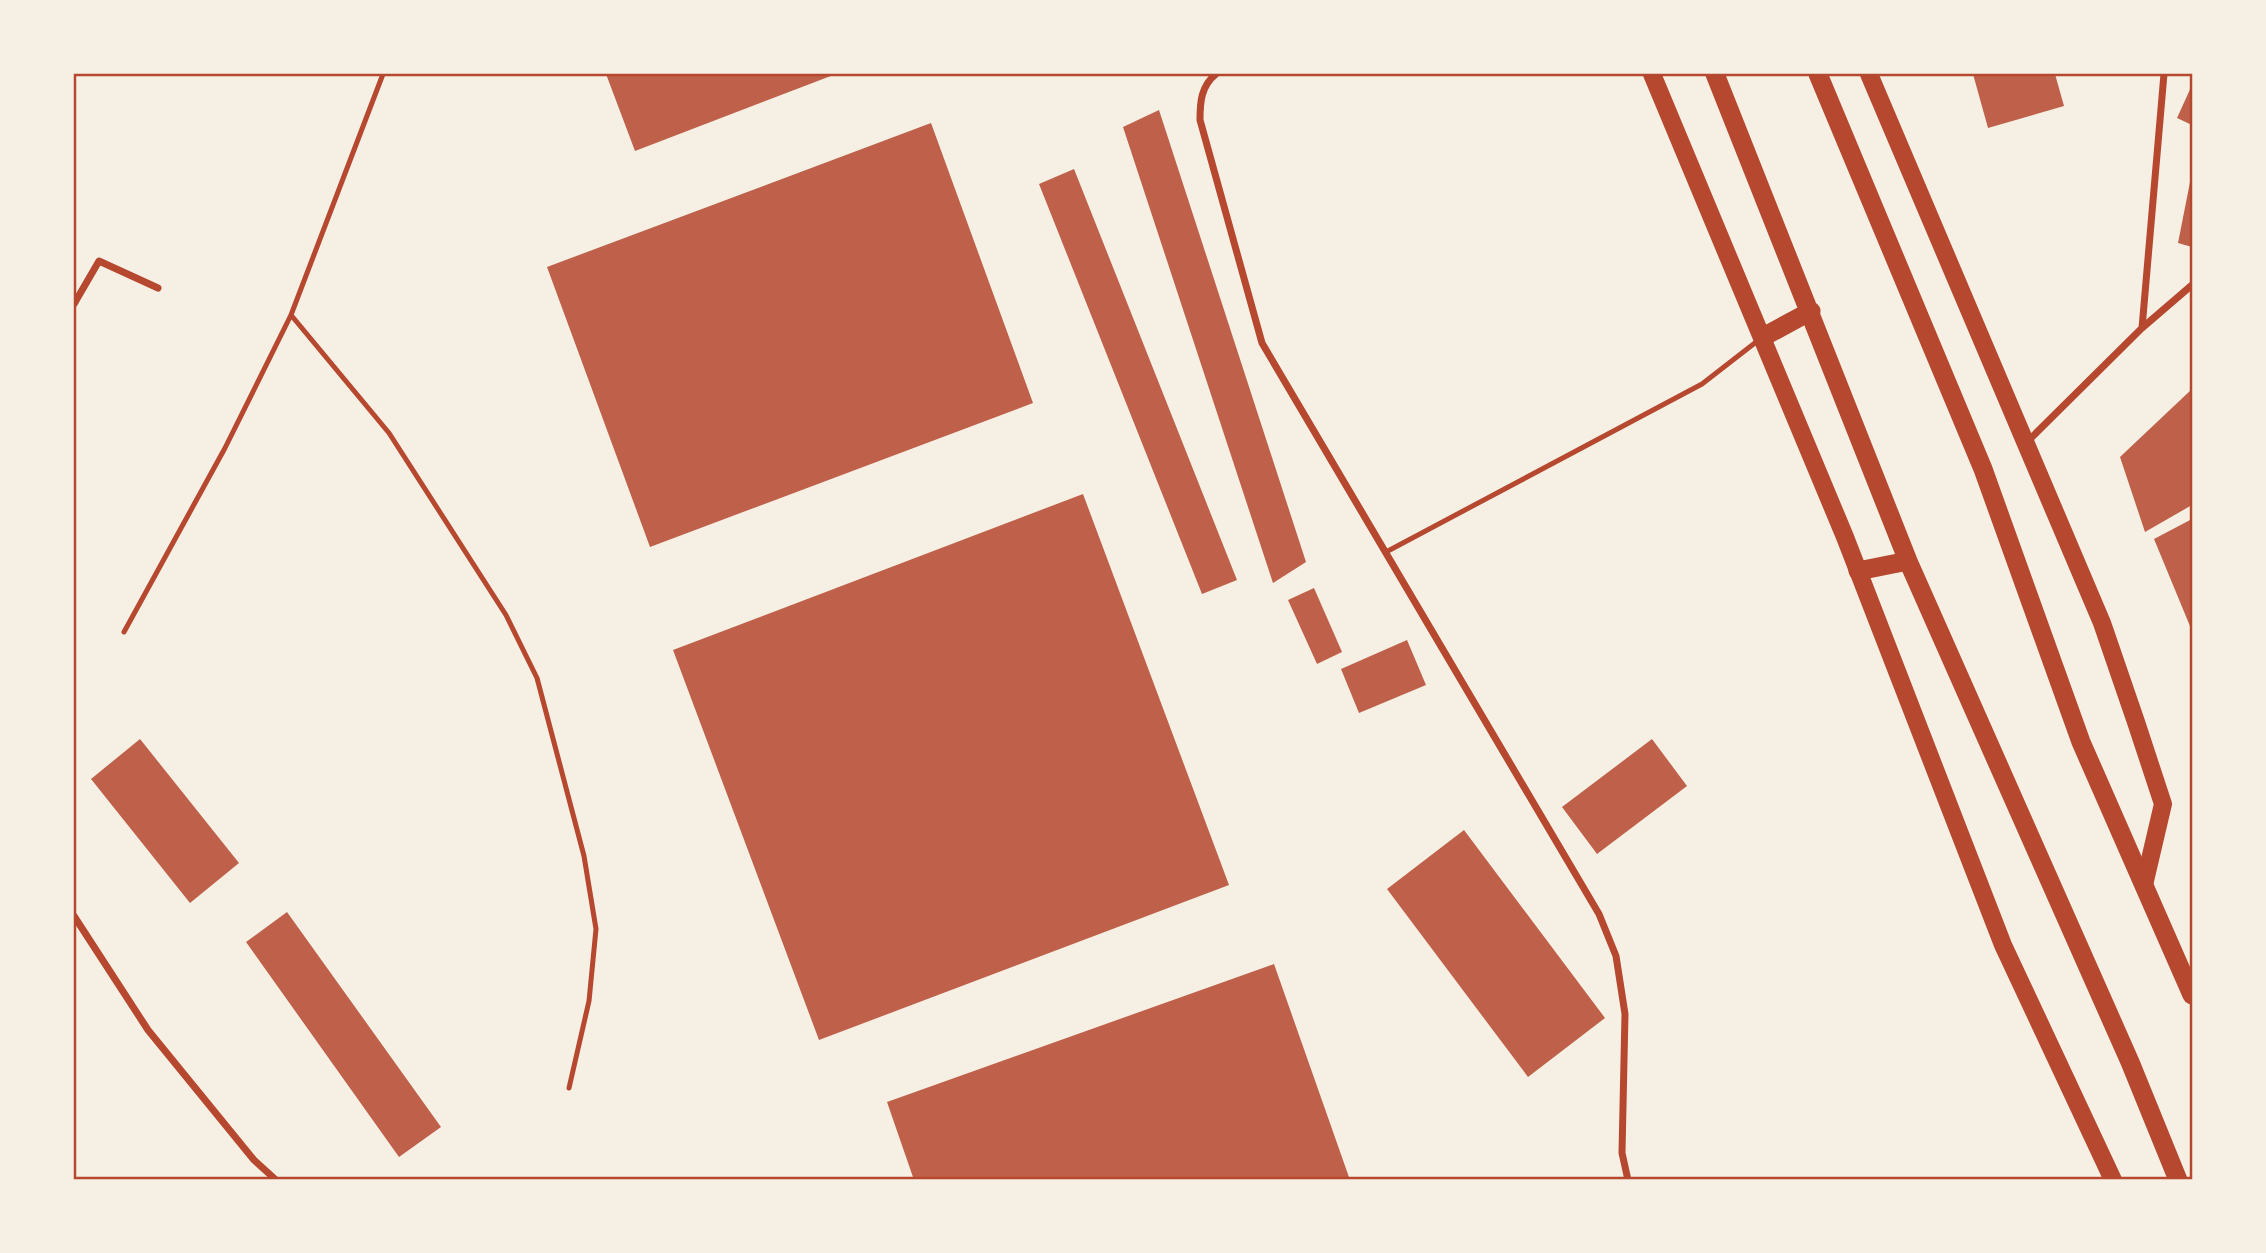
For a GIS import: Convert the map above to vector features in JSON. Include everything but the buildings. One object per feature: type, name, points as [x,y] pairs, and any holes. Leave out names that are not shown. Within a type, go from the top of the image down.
[{"type":"highway","points":[[1715,74],[1908,561],[2130,1062],[2178,1180]]},
{"type":"highway","points":[[1818,74],[1983,469],[2081,742],[2191,987]]},
{"type":"highway","points":[[1763,337],[1811,311]]},
{"type":"highway","points":[[1857,572],[1908,561]]},
{"type":"main road","points":[[1652,74],[1763,337],[2003,945],[2113,1180]]},
{"type":"main road","points":[[1870,74],[2102,623],[2163,804],[2144,885]]},
{"type":"street","points":[[1216,74],[1209,79],[1200,99],[1200,120],[1262,343],[1599,915],[1616,956],[1625,1014],[1622,1153],[1628,1180]]},
{"type":"street","points":[[2143,328],[2164,74]]},
{"type":"street","points":[[74,304],[99,261],[158,288]]},
{"type":"street","points":[[2026,443],[2143,328],[2193,285]]},
{"type":"street","points":[[74,916],[148,1030],[254,1160],[276,1180]]},
{"type":"lane","points":[[124,632],[225,448],[292,315],[383,74]]},
{"type":"lane","points":[[292,315],[389,433],[506,615],[537,678],[584,856],[596,929],[589,1001],[569,1088]]},
{"type":"lane","points":[[1386,552],[1702,384],[1763,337]]}]
